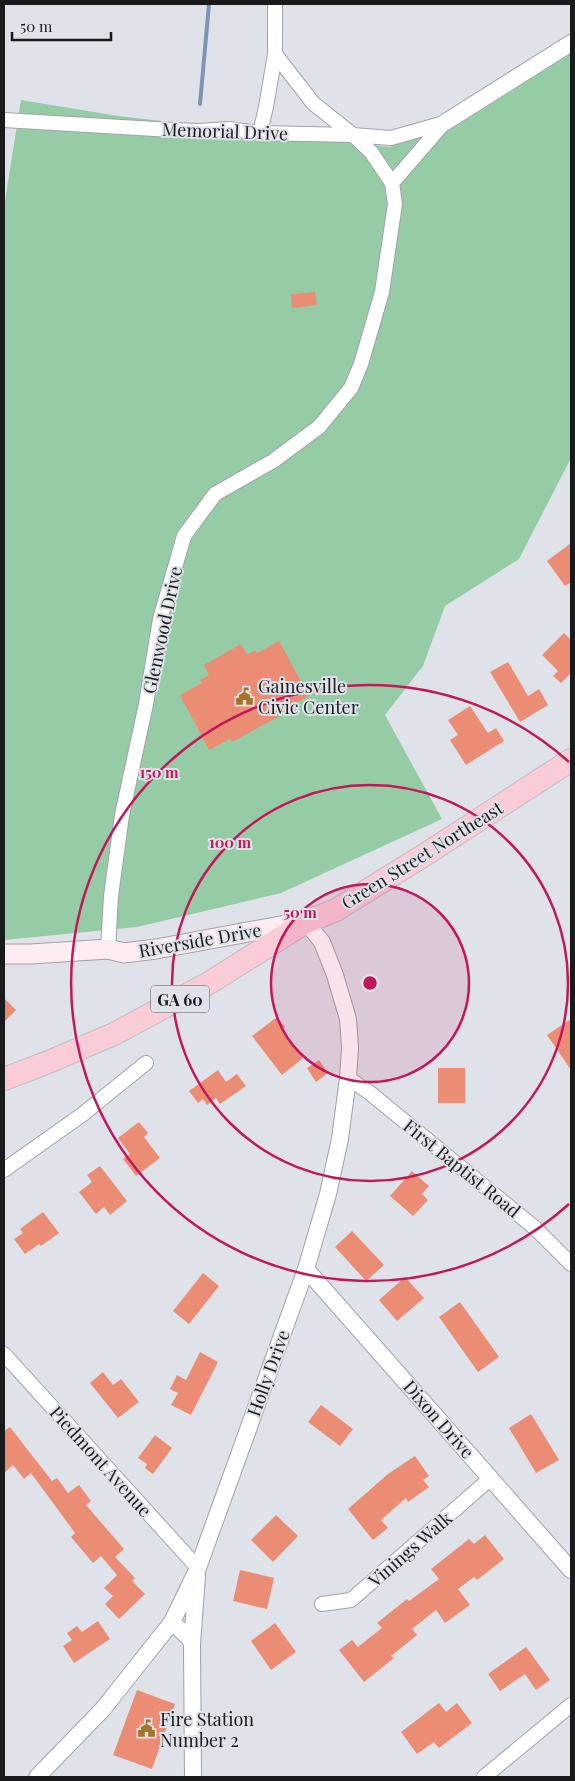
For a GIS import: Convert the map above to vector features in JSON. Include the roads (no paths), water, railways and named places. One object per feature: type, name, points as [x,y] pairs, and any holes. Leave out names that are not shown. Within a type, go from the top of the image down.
[{"type":"highway","name":"Green Street Northeast","points":[[4,1079],[114,1034],[209,983],[306,922],[336,910],[571,760]]},
{"type":"main road","name":"Riverside Drive","points":[[4,954],[108,949],[124,952],[156,949],[306,922]]},
{"type":"street","points":[[260,133],[275,54],[275,4]]},
{"type":"street","points":[[392,183],[444,123],[571,43]]},
{"type":"street","name":"Glenwood Drive","points":[[108,949],[111,896],[122,815],[146,704],[160,619],[184,536],[215,494],[273,461],[319,426],[352,388],[382,292],[395,204],[392,183],[371,152],[313,103],[275,54]]},
{"type":"street","name":"Memorial Drive","points":[[4,120],[198,131],[230,129],[260,133],[353,135],[391,138],[444,123]]},
{"type":"street","name":"Holly Drive","points":[[37,1777],[103,1710],[172,1622],[198,1568],[306,1269],[328,1194],[338,1148],[348,1078],[349,1037],[343,1000],[322,942],[306,922]]},
{"type":"street","points":[[4,1170],[83,1114],[146,1063]]},
{"type":"street","name":"First Baptist Road","points":[[348,1078],[370,1093],[536,1228],[571,1264]]},
{"type":"street","name":"Dixon Drive","points":[[306,1269],[571,1570]]},
{"type":"street","name":"Piedmont Avenue","points":[[4,1354],[198,1568]]},
{"type":"street","name":"Vinings Walk","points":[[322,1604],[351,1600],[491,1478]]},
{"type":"street","points":[[193,1777],[192,1644],[198,1568]]},
{"type":"street","points":[[172,1622],[189,1638],[192,1644]]},
{"type":"street","points":[[484,1777],[571,1705]]},
{"type":"waterway","points":[[200,104],[209,4]]},
{"type":"place","name":"Gainesville Civic Center","points":[[244,696]]},
{"type":"place","name":"Fire Station Number 2","points":[[146,1729]]}]
